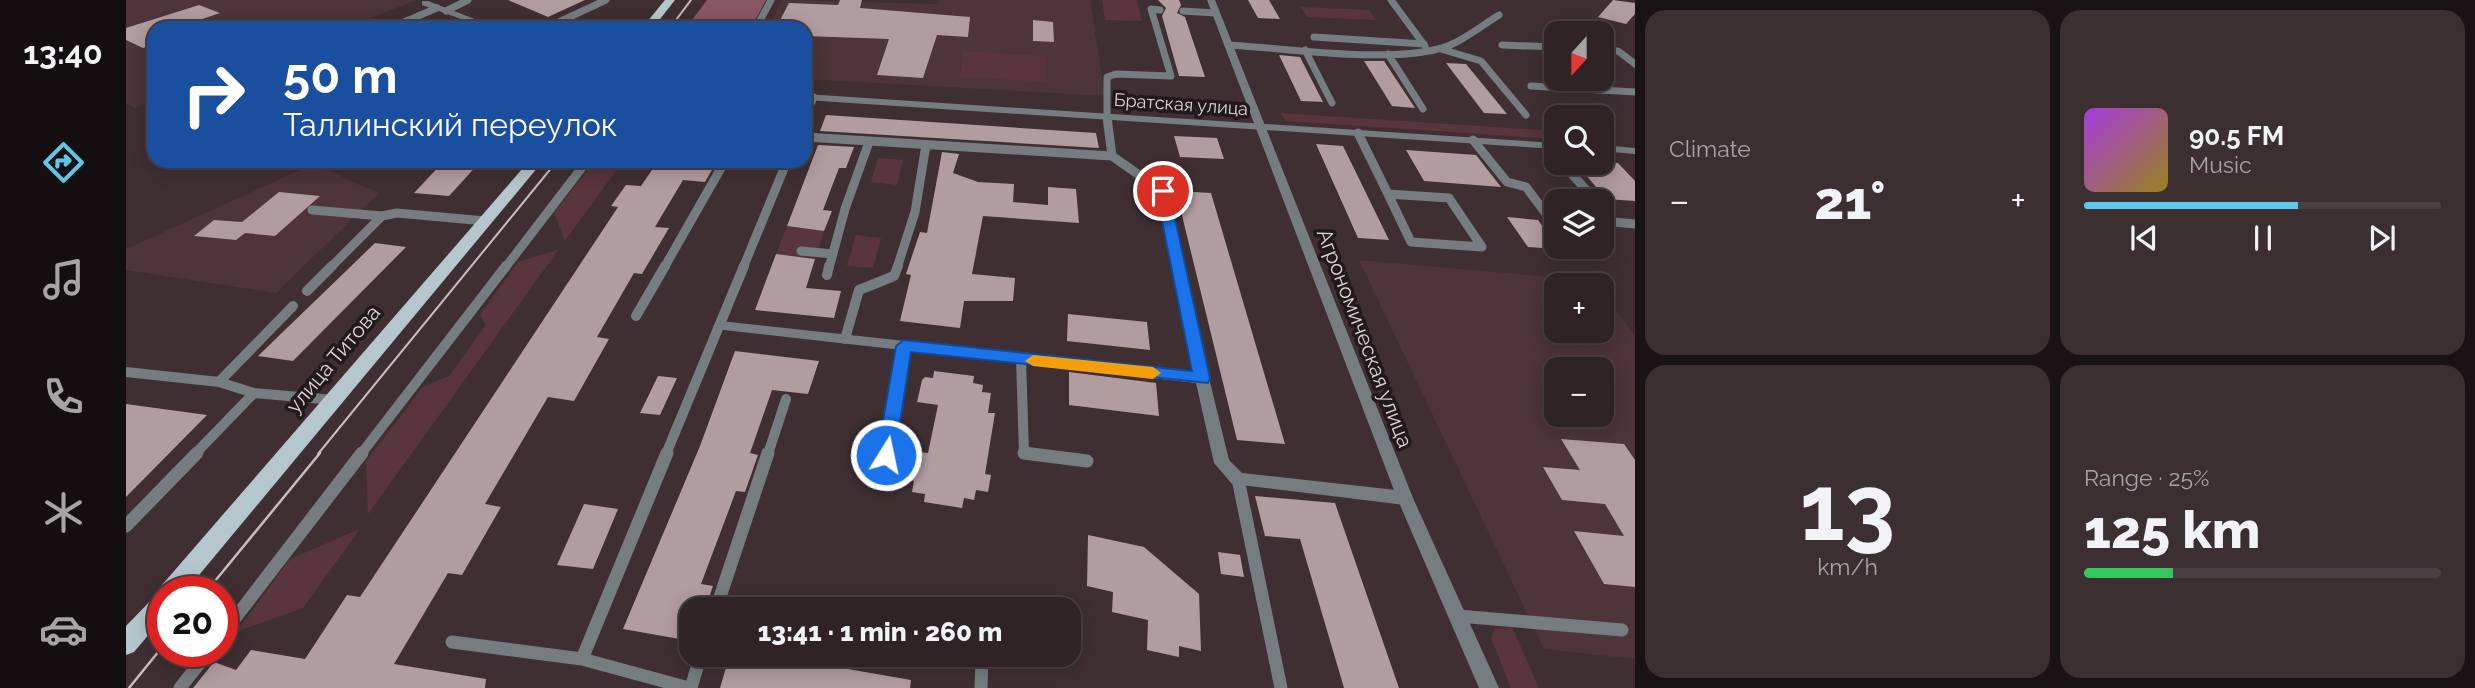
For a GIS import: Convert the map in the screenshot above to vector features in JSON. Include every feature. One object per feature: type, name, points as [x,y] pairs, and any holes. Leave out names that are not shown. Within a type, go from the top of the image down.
[{"type":"main road","points":[[653,21],[670,0]]},
{"type":"main road","name":"улица Титова","points":[[184,576],[530,168]]},
{"type":"main road","points":[[126,644],[147,619]]},
{"type":"street","points":[[422,1],[474,21]]},
{"type":"street","name":"Агрономическая улица","points":[[1213,7],[1405,498],[1489,688]]},
{"type":"street","name":"Братская улица","points":[[812,97],[1544,145]]},
{"type":"street","points":[[1614,150],[1635,151]]},
{"type":"street","points":[[720,326],[1202,378],[1222,463],[1238,478],[1405,498]]},
{"type":"lane","points":[[410,21],[468,0]]},
{"type":"lane","points":[[561,21],[606,0]]},
{"type":"lane","points":[[760,21],[771,0]]},
{"type":"lane","points":[[1391,0],[1426,48]]},
{"type":"lane","points":[[1183,11],[1213,7]]},
{"type":"lane","points":[[1112,156],[1107,117],[1107,77],[1116,74],[1171,76],[1151,9],[1160,10]]},
{"type":"lane","points":[[1441,49],[1499,15]]},
{"type":"lane","points":[[1314,37],[1441,49],[1481,61],[1525,115]]},
{"type":"lane","points":[[1228,45],[1388,54],[1426,48]]},
{"type":"lane","points":[[1502,45],[1544,47]]},
{"type":"lane","points":[[1306,50],[1332,103]]},
{"type":"lane","points":[[1614,51],[1635,64]]},
{"type":"lane","points":[[1388,54],[1423,109]]},
{"type":"lane","points":[[1531,86],[1635,92]]},
{"type":"lane","points":[[1358,132],[1386,194],[1411,242],[1482,247],[1449,198],[1386,194]]},
{"type":"lane","points":[[812,138],[1112,156],[1163,191],[1202,378]]},
{"type":"lane","points":[[1474,140],[1507,182],[1526,187],[1544,211]]},
{"type":"lane","points":[[827,275],[869,142]]},
{"type":"lane","points":[[845,339],[859,290],[894,276],[913,227],[923,179],[926,145]]},
{"type":"lane","points":[[238,614],[582,168]]},
{"type":"lane","points":[[636,316],[721,168]]},
{"type":"lane","points":[[582,659],[784,168]]},
{"type":"lane","points":[[1573,175],[1585,189]]},
{"type":"lane","points":[[312,210],[382,216],[397,213],[485,221]]},
{"type":"lane","points":[[307,291],[382,216]]},
{"type":"lane","points":[[1614,222],[1635,224]]},
{"type":"lane","points":[[802,251],[833,254]]},
{"type":"lane","points":[[219,382],[293,306]]},
{"type":"lane","points":[[886,455],[904,346]]},
{"type":"lane","points":[[1021,359],[1024,454],[1087,461]]},
{"type":"lane","points":[[126,372],[219,382],[254,393],[334,400]]},
{"type":"lane","points":[[126,526],[254,393]]},
{"type":"lane","points":[[720,597],[786,399]]},
{"type":"lane","points":[[1238,478],[1281,688]]},
{"type":"lane","points":[[1458,616],[1622,629]]},
{"type":"lane","points":[[452,642],[582,659],[690,688],[697,667]]},
{"type":"lane","points":[[180,688],[196,667]]},
{"type":"lane","points":[[981,688],[982,667]]},
{"type":"shaded area","points":[[126,0],[417,0],[362,21],[147,21],[147,103],[135,108],[126,103]]},
{"type":"shaded area","points":[[707,0],[766,0],[755,21],[691,21]]},
{"type":"shaded area","points":[[782,0],[938,4],[940,0],[1090,0],[1105,96],[812,79],[812,21],[772,21]]},
{"type":"shaded area","points":[[1102,0],[1137,0],[1142,21],[1105,20]]},
{"type":"shaded area","points":[[1301,7],[1369,10],[1376,20],[1307,17]]},
{"type":"shaded area","points":[[963,51],[1046,56],[1047,82],[960,77]]},
{"type":"shaded area","points":[[1280,113],[1544,130],[1544,138],[1286,121]]},
{"type":"shaded area","points":[[878,158],[903,160],[897,185],[871,182]]},
{"type":"shaded area","points":[[304,168],[322,168],[379,193],[276,293],[126,270],[126,249]]},
{"type":"shaded area","points":[[590,168],[618,168],[565,241],[554,213]]},
{"type":"shaded area","points":[[787,226],[824,231],[816,258],[776,254]]},
{"type":"shaded area","points":[[856,235],[881,238],[873,268],[847,266]]},
{"type":"shaded area","points":[[559,249],[368,514],[366,461],[423,387],[449,376],[486,325],[480,315],[518,262]]},
{"type":"shaded area","points":[[1359,260],[1544,276],[1544,343],[1614,343],[1614,308],[1635,336],[1635,659],[1544,649]]},
{"type":"shaded area","points":[[360,529],[303,608],[238,631],[238,629],[290,559]]},
{"type":"shaded area","points":[[1512,627],[1539,688],[1511,688],[1491,638],[1495,629]]},
{"type":"building","points":[[508,0],[585,0],[548,17]]},
{"type":"building","points":[[840,0],[862,0],[860,8],[970,17],[968,37],[937,35],[923,78],[877,75],[889,39],[812,36],[812,21],[780,21],[789,3],[838,5]]},
{"type":"building","points":[[1158,0],[1179,0],[1181,5],[1177,13],[1185,17],[1205,77],[1179,76],[1162,16],[1166,8]]},
{"type":"building","points":[[1248,0],[1269,0],[1280,19],[1258,18]]},
{"type":"building","points":[[1613,0],[1635,3],[1635,14],[1626,24],[1598,17]]},
{"type":"building","points":[[199,5],[220,13],[197,21],[148,21]]},
{"type":"building","points":[[1033,20],[1053,22],[1054,42],[1033,41]]},
{"type":"building","points":[[147,21],[147,47],[143,48],[126,40],[126,28]]},
{"type":"building","points":[[1279,55],[1300,57],[1323,102],[1301,101]]},
{"type":"building","points":[[1364,61],[1384,61],[1415,108],[1392,106]]},
{"type":"building","points":[[1446,63],[1466,64],[1507,114],[1484,113]]},
{"type":"building","points":[[826,115],[1096,133],[1099,148],[820,131]]},
{"type":"building","points":[[1174,136],[1217,138],[1224,159],[1180,157]]},
{"type":"building","points":[[1316,144],[1343,146],[1389,240],[1358,238]]},
{"type":"building","points":[[818,145],[854,147],[846,168],[839,168],[823,210],[832,211],[824,231],[787,226],[809,168],[812,168]]},
{"type":"building","points":[[1406,150],[1476,155],[1501,187],[1424,181]]},
{"type":"building","points":[[942,152],[959,154],[953,173],[978,182],[1014,184],[1013,202],[1048,205],[1048,187],[1076,189],[1079,223],[983,216],[972,274],[1015,278],[1013,301],[964,301],[960,328],[900,321],[911,275],[906,274],[920,232],[927,233]]},
{"type":"building","points":[[1614,163],[1618,163],[1635,181],[1635,201],[1614,200],[1614,189],[1598,189],[1586,175],[1614,175]]},
{"type":"building","points":[[437,168],[475,168],[449,196],[414,193]]},
{"type":"building","points":[[653,168],[713,168],[705,182],[683,180],[655,227],[669,228],[642,274],[634,273],[597,337],[609,339],[574,401],[548,397],[485,504],[501,507],[462,575],[448,573],[394,664],[486,679],[485,688],[193,688],[210,667],[236,670],[251,650],[305,659],[347,595],[360,597],[618,207],[611,206],[626,185],[641,186]]},
{"type":"building","points":[[1176,191],[1211,193],[1285,444],[1237,440]]},
{"type":"building","points":[[279,192],[320,196],[275,236],[245,233],[236,240],[194,236],[214,220],[242,222]]},
{"type":"building","points":[[1507,217],[1538,220],[1544,228],[1544,248],[1528,247]]},
{"type":"building","points":[[375,243],[406,247],[293,361],[258,356]]},
{"type":"building","points":[[776,254],[815,259],[806,288],[841,291],[834,318],[755,310]]},
{"type":"building","points":[[1068,314],[1147,322],[1150,350],[1067,341]]},
{"type":"building","points":[[735,351],[819,361],[808,394],[772,390],[750,453],[758,455],[745,492],[736,491],[701,584],[713,586],[709,597],[679,597],[679,639],[623,629],[700,446]]},
{"type":"building","points":[[934,371],[974,376],[973,383],[983,385],[982,392],[991,393],[988,413],[995,413],[985,474],[991,475],[988,492],[976,490],[974,500],[964,498],[962,508],[924,502],[925,494],[912,492],[914,481],[906,480],[912,451],[928,453],[938,405],[917,402],[922,380],[925,377],[933,378]]},
{"type":"building","points":[[1069,372],[1156,383],[1159,416],[1069,405]]},
{"type":"building","points":[[658,376],[677,378],[660,415],[640,413]]},
{"type":"building","points":[[126,404],[207,415],[126,497]]},
{"type":"building","points":[[1561,439],[1624,444],[1635,460],[1635,587],[1604,584],[1574,531],[1624,536],[1605,504],[1562,500],[1543,467],[1580,470]]},
{"type":"building","points":[[1255,496],[1335,503],[1399,688],[1344,688],[1300,539],[1265,536]]},
{"type":"building","points":[[584,504],[618,509],[593,569],[557,565]]},
{"type":"building","points":[[1088,535],[1144,547],[1199,594],[1201,651],[1179,646],[1179,657],[1147,650],[1148,620],[1112,612],[1113,592],[1087,586]]},
{"type":"building","points":[[1218,552],[1240,555],[1244,577],[1221,574]]},
{"type":"building","points":[[726,667],[836,667],[911,680],[910,688],[720,688]]},
{"type":"tram line","points":[[675,21],[691,0]]},
{"type":"tram line","points":[[318,454],[551,168]]},
{"type":"tram line","points":[[219,576],[320,453]]},
{"type":"tram line","points":[[129,688],[147,666]]},
{"type":"slow traffic","points":[[1033,361],[1153,373]]},
{"type":"route","points":[[886,455],[904,346],[1202,378],[1163,191]]}]
